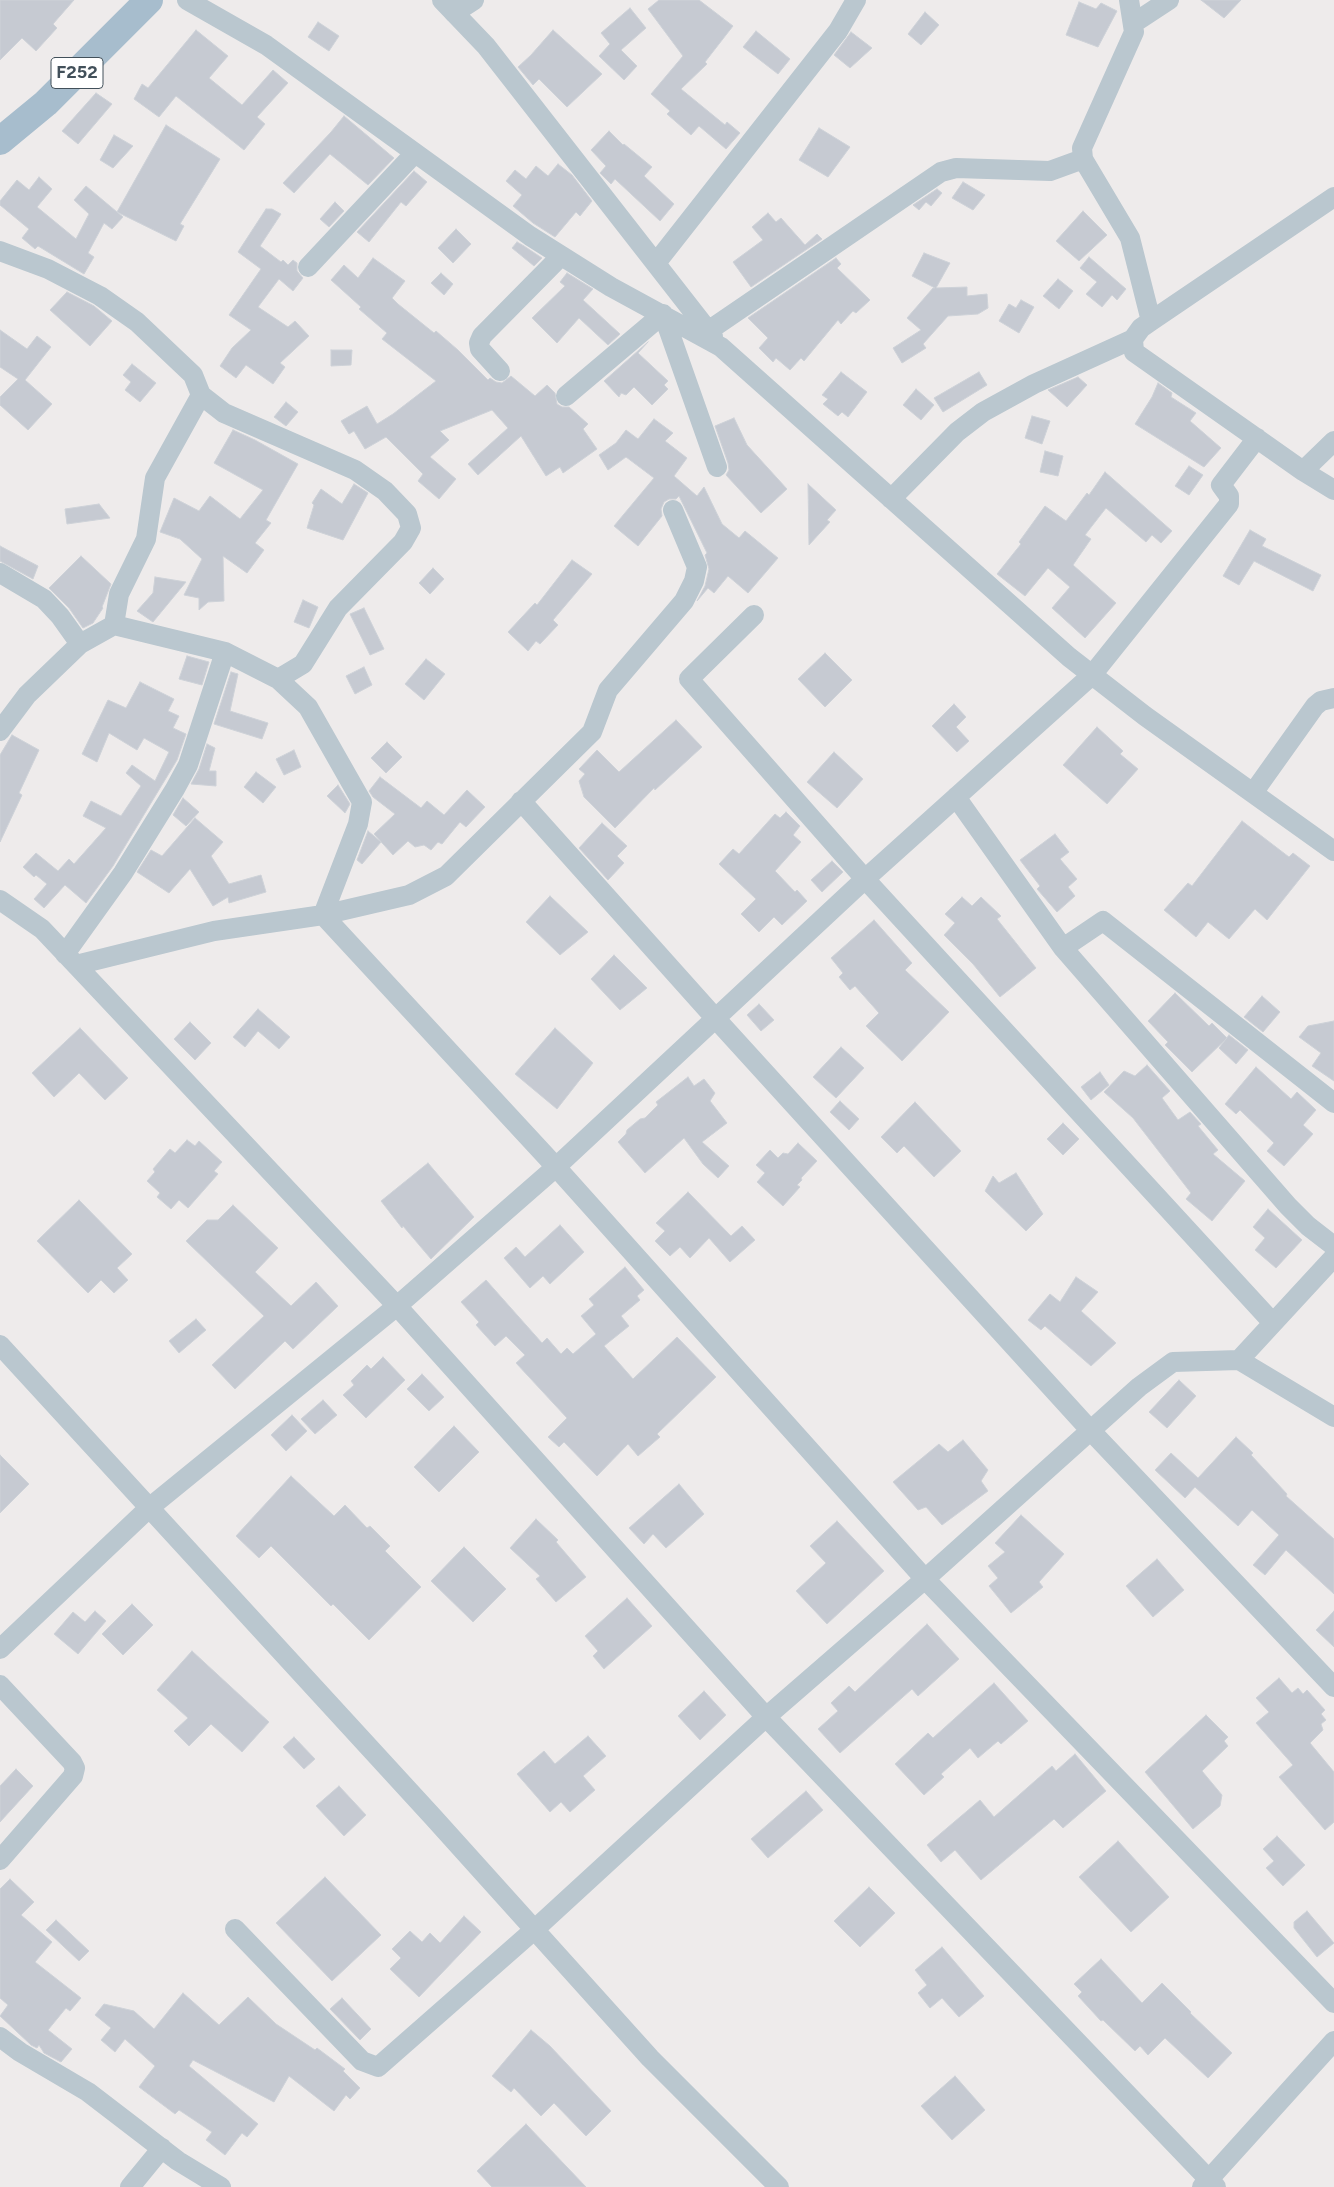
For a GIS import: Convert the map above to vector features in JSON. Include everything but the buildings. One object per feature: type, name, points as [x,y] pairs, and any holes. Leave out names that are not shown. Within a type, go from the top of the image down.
[{"type":"main road","name":"F252","points":[[0,141],[46,103],[150,0]]},
{"type":"street","points":[[187,0],[266,45],[414,154],[530,236],[611,287],[721,347]]},
{"type":"street","points":[[448,6],[474,0]]},
{"type":"street","points":[[656,264],[838,31],[856,0]]},
{"type":"street","points":[[1129,0],[1134,32],[1082,148],[1083,159],[1130,238],[1151,321]]},
{"type":"street","points":[[1134,23],[1169,0]]},
{"type":"street","points":[[448,6],[486,46],[721,347],[1069,658],[1145,716],[1334,851]]},
{"type":"street","points":[[308,267],[414,154]]},
{"type":"street","points":[[708,331],[941,172],[956,168],[1050,171],[1083,159]]},
{"type":"street","points":[[891,499],[957,432],[983,412],[1034,384],[1133,339],[1141,328],[1334,197]]},
{"type":"street","points":[[0,251],[48,269],[100,296],[137,322],[193,376],[201,395],[224,413],[355,470],[386,491],[407,514],[411,528],[402,542],[338,608],[303,664],[278,679]]},
{"type":"street","points":[[500,371],[480,349],[479,343],[482,336],[561,256]]},
{"type":"street","points":[[566,396],[663,314]]},
{"type":"street","points":[[663,314],[717,467]]},
{"type":"street","points":[[1133,339],[1134,352],[1303,472],[1334,490]]},
{"type":"street","points":[[114,625],[119,594],[146,539],[155,478],[201,395]]},
{"type":"street","points":[[0,1648],[149,1508],[397,1306],[556,1167],[865,879],[1092,675],[1229,504],[1229,496],[1221,485],[1257,438]]},
{"type":"street","points":[[1303,472],[1334,441]]},
{"type":"street","points":[[70,959],[214,931],[323,915],[409,895],[446,876],[592,732],[608,690],[684,601],[694,581],[697,567],[673,510]]},
{"type":"street","points":[[0,573],[44,599],[60,616],[80,644]]},
{"type":"street","points":[[754,615],[689,679],[865,879],[1273,1323]]},
{"type":"street","points":[[0,731],[27,695],[80,644],[114,625],[225,652],[278,679],[308,707],[362,802],[358,824],[323,915]]},
{"type":"street","points":[[70,959],[176,789],[188,765],[225,652]]},
{"type":"street","points":[[1253,793],[1315,706],[1322,701],[1334,698]]},
{"type":"street","points":[[956,797],[1063,948],[1288,1206],[1308,1226],[1334,1246]]},
{"type":"street","points":[[521,801],[1090,1431],[1334,1688]]},
{"type":"street","points":[[0,900],[42,929],[397,1306],[766,1717],[1209,2184],[1334,2041]]},
{"type":"street","points":[[323,915],[556,1167],[926,1579],[1334,2003]]},
{"type":"street","points":[[1063,948],[1103,921],[1334,1103]]},
{"type":"street","points":[[1239,1360],[1334,1257]]},
{"type":"street","points":[[0,1345],[433,1817],[650,2058],[779,2187]]},
{"type":"street","points":[[235,1929],[362,2061],[378,2066],[534,1930],[766,1717],[926,1579],[1140,1387],[1173,1362],[1239,1360],[1334,1417]]},
{"type":"street","points":[[0,1685],[72,1762],[75,1768],[73,1776],[0,1860]]},
{"type":"street","points":[[0,2036],[20,2052],[88,2092],[178,2161],[221,2187]]},
{"type":"street","points":[[130,2187],[162,2148]]}]
